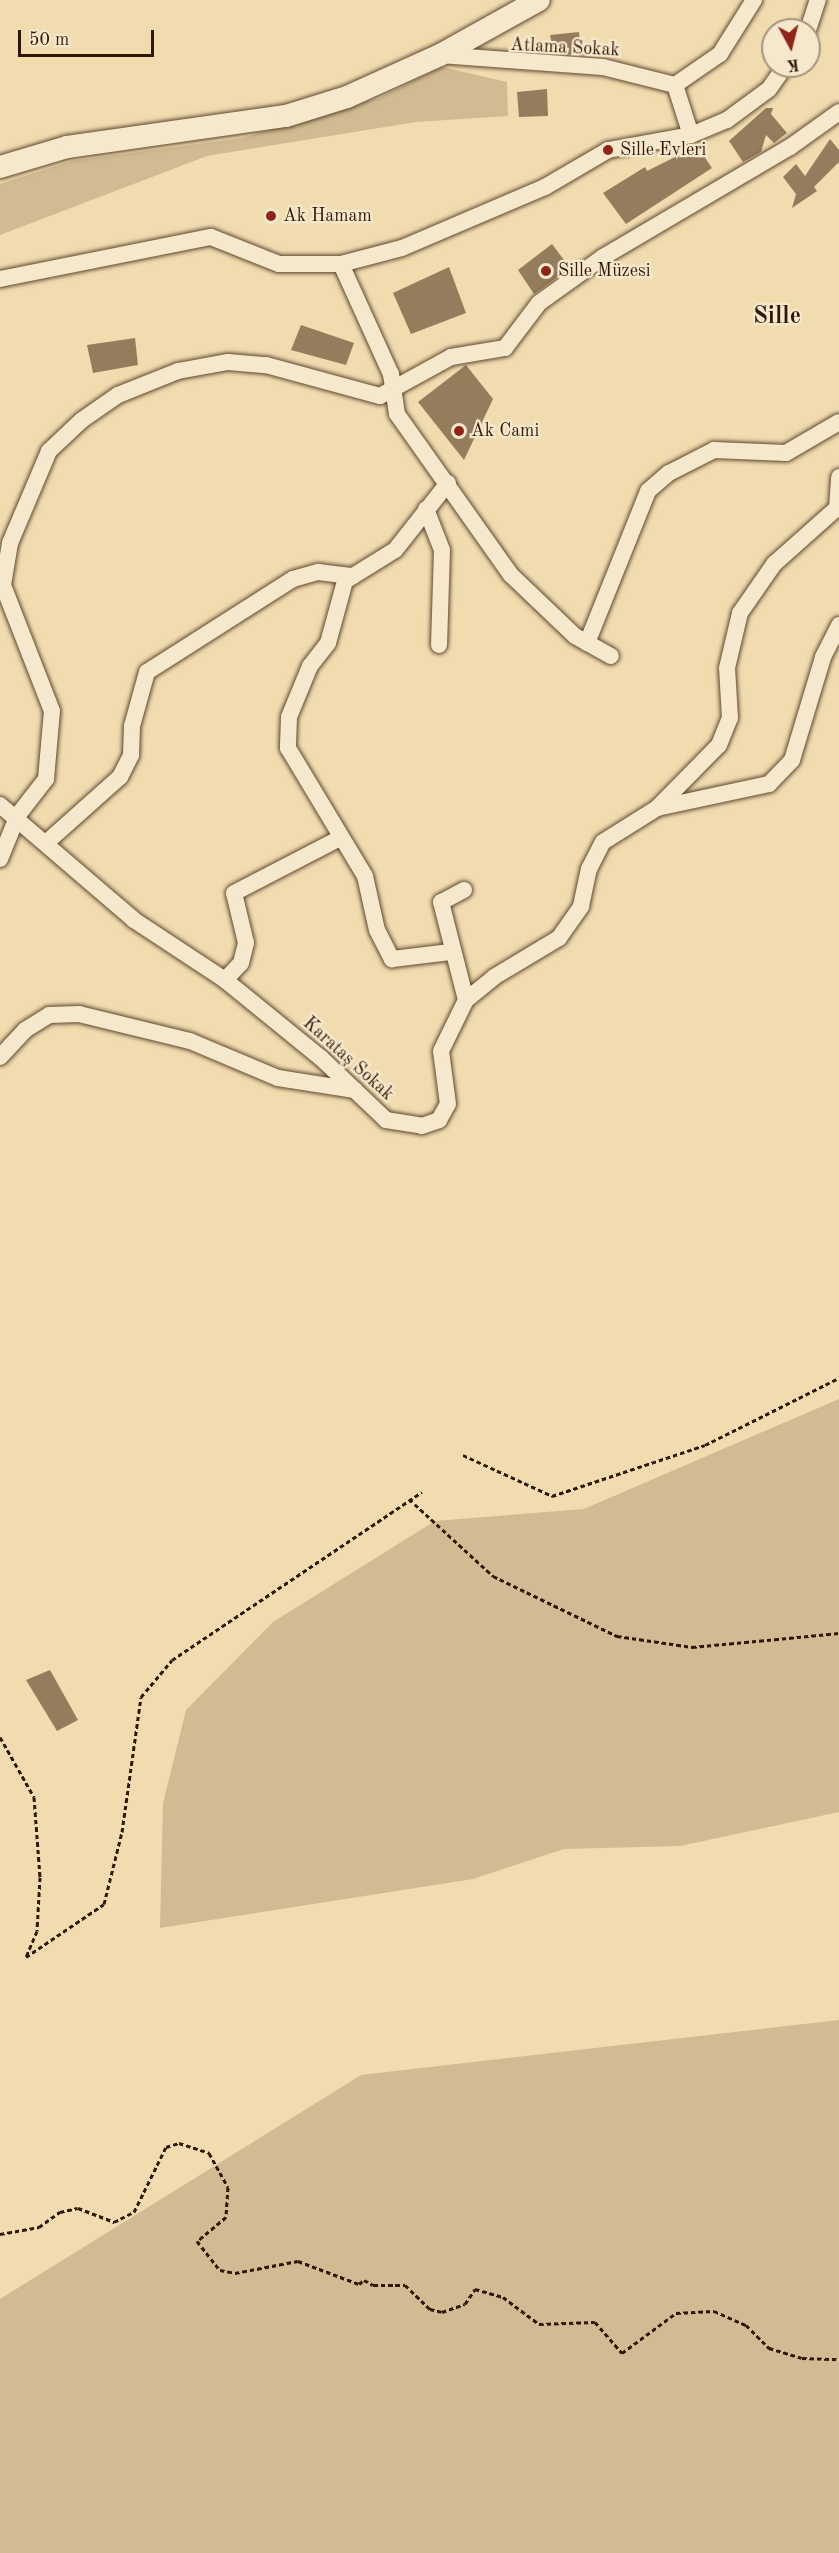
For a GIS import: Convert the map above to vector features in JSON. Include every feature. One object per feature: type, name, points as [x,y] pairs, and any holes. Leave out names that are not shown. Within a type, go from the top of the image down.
[{"type":"main road","points":[[0,167],[67,147],[286,116],[348,97],[441,55],[539,0]]},
{"type":"street","points":[[691,135],[675,85],[720,54],[754,0]]},
{"type":"street","points":[[812,18],[818,0]]},
{"type":"street","name":"Atlama Sokak","points":[[441,55],[603,68],[675,85]]},
{"type":"street","points":[[0,279],[211,237],[279,264],[341,264],[402,248],[545,187],[608,150],[691,135],[744,108],[769,89],[777,78]]},
{"type":"street","points":[[0,859],[18,814],[46,779],[52,711],[3,585],[10,543],[49,451],[118,395],[178,371],[228,362],[266,365],[380,396],[394,393],[451,357],[505,348],[539,303],[603,256],[790,147],[839,112]]},
{"type":"street","points":[[341,264],[394,393],[397,414],[511,575],[587,643],[611,656]]},
{"type":"street","points":[[587,643],[648,491],[669,473],[714,450],[786,453],[839,422]]},
{"type":"street","points":[[657,808],[719,745],[730,718],[727,668],[740,613],[774,564],[838,507],[839,477]]},
{"type":"street","points":[[448,483],[395,550],[345,581],[328,643],[310,666],[289,717],[288,748],[340,838],[366,876],[377,930],[392,959],[451,952]]},
{"type":"street","points":[[426,509],[442,550],[439,645]]},
{"type":"street","points":[[47,842],[120,777],[131,755],[132,726],[147,672],[293,579],[318,572],[353,576]]},
{"type":"street","name":"Karataş Sokak","points":[[0,805],[18,814],[134,920],[225,980],[355,1090],[386,1120],[422,1126],[439,1120],[448,1104],[441,1051],[466,1000],[494,977],[559,938],[581,906],[589,869],[603,842],[657,808],[769,784],[792,760],[823,657],[839,626]]},
{"type":"street","points":[[225,980],[241,963],[246,943],[234,893],[340,838]]},
{"type":"street","points":[[464,890],[441,902],[451,952],[466,1000]]},
{"type":"street","points":[[0,1057],[25,1030],[49,1015],[79,1014],[190,1041],[278,1078],[355,1090]]},
{"type":"path","points":[[464,1455],[552,1496],[705,1445],[839,1378]]},
{"type":"path","points":[[0,1737],[34,1797],[40,1877],[37,1930],[26,1957],[104,1904],[122,1832],[141,1697],[172,1660],[422,1492]]},
{"type":"path","points":[[409,1499],[493,1576],[617,1636],[692,1647],[839,1633]]},
{"type":"path","points":[[0,2234],[39,2227],[60,2212],[78,2208],[114,2222],[134,2212],[166,2147],[179,2144],[209,2153],[221,2168],[228,2187],[226,2217],[197,2241],[220,2270],[235,2273],[298,2262],[359,2284],[364,2280],[373,2285],[405,2285],[430,2309],[442,2312],[465,2304],[475,2289],[503,2297],[539,2324],[595,2322],[622,2353],[676,2313],[714,2311],[746,2325],[769,2348],[802,2358],[839,2359]]},
{"type":"shaded area","points":[[442,67],[507,82],[508,116],[416,122],[207,156],[0,235],[0,184],[72,161],[242,138],[379,98]]},
{"type":"shaded area","points":[[839,1399],[839,1812],[680,1846],[564,1849],[473,1879],[160,1928],[163,1803],[186,1710],[273,1622],[435,1521],[584,1509]]},
{"type":"shaded area","points":[[839,2020],[839,2553],[0,2553],[0,2299],[361,2075]]},
{"type":"building","points":[[579,32],[581,55],[554,53],[550,35]]},
{"type":"building","points":[[547,89],[548,116],[519,117],[517,92]]},
{"type":"building","points":[[766,108],[773,108],[771,114],[787,133],[774,143],[766,135],[761,152],[743,162],[729,141]]},
{"type":"building","points":[[830,139],[839,150],[839,162],[814,187],[817,191],[792,208],[796,194],[783,177],[796,164],[805,176]]},
{"type":"building","points":[[687,151],[690,156],[704,156],[712,168],[626,224],[603,193],[645,167],[647,171]]},
{"type":"building","name":"Sille Müzesi","points":[[552,244],[570,268],[534,294],[518,270]]},
{"type":"building","points":[[449,267],[466,313],[411,334],[393,293]]},
{"type":"building","points":[[301,325],[354,343],[346,365],[291,350]]},
{"type":"building","points":[[135,338],[138,365],[93,373],[87,345]]},
{"type":"building","name":"Ak Cami","points":[[466,365],[493,399],[464,460],[418,402]]},
{"type":"building","points":[[50,1670],[78,1720],[57,1731],[26,1680]]},
{"type":"place","name":"Sille Evleri","points":[[608,150]]},
{"type":"place","name":"Ak Hamam","points":[[271,216]]},
{"type":"place","name":"Sille Müzesi","points":[[546,271]]},
{"type":"place","name":"Ak Cami","points":[[459,431]]},
{"type":"district","name":"Sille","points":[[777,318]]}]
